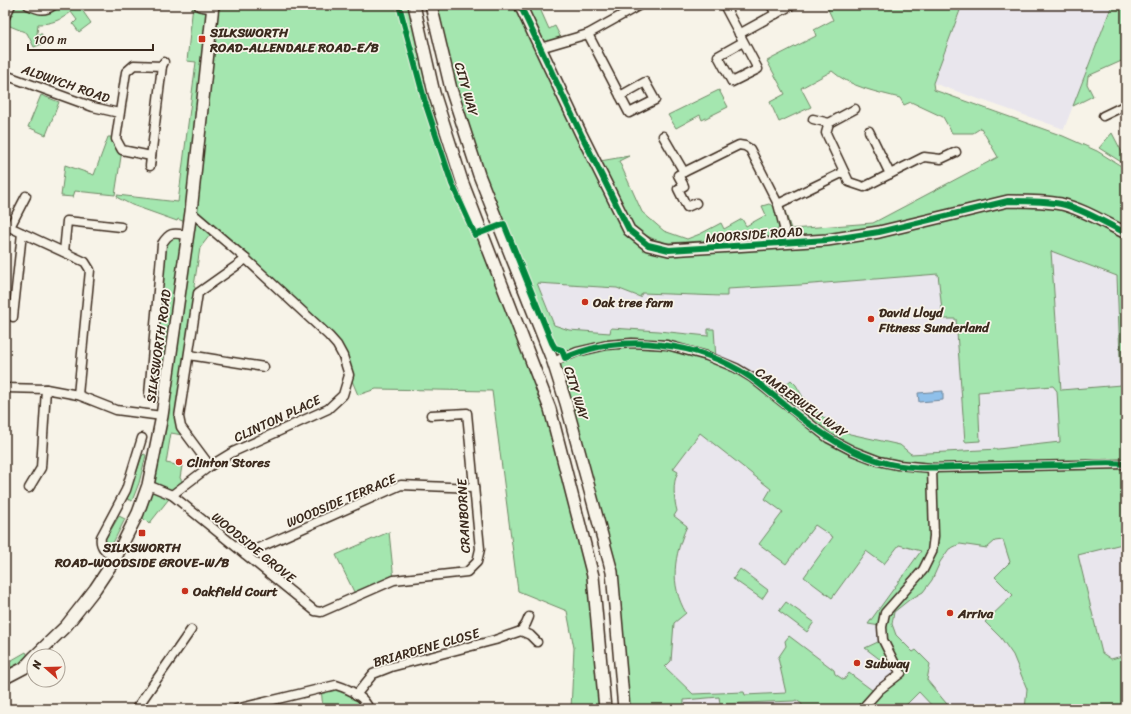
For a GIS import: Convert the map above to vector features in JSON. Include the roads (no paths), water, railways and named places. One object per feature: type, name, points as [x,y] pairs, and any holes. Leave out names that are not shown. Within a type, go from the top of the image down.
[{"type":"street","points":[[5,17],[10,5]]},
{"type":"street","points":[[28,5],[39,10],[48,9],[54,5]]},
{"type":"street","points":[[200,5],[213,6]]},
{"type":"street","points":[[414,5],[434,93],[460,174],[550,409],[593,576],[605,709]]},
{"type":"street","name":"CITY WAY","points":[[431,5],[451,89],[479,175],[553,362],[566,403],[612,572],[624,709]]},
{"type":"street","name":"MOORSIDE ROAD","points":[[520,5],[591,155],[629,230],[648,245],[669,250],[827,240],[879,232],[984,206],[1014,201],[1061,204],[1079,210],[1126,233]]},
{"type":"street","points":[[540,48],[588,34],[625,8],[640,5]]},
{"type":"street","points":[[724,5],[758,69],[732,82],[718,56],[743,42]]},
{"type":"street","points":[[771,5],[776,14]]},
{"type":"street","points":[[739,34],[792,5]]},
{"type":"street","name":"SILKSWORTH ROAD","points":[[44,648],[66,626],[95,589],[115,559],[138,513],[148,485],[162,416],[191,212],[213,6]]},
{"type":"street","points":[[588,34],[620,96]]},
{"type":"street","name":"ALDWYCH ROAD","points":[[163,64],[151,156],[122,150],[116,139],[119,113],[126,72],[134,65],[163,64]]},
{"type":"street","name":"ALDWYCH ROAD","points":[[5,75],[93,107],[119,113]]},
{"type":"street","points":[[1103,116],[1126,106]]},
{"type":"street","points":[[813,119],[829,123],[855,109]]},
{"type":"street","points":[[829,123],[826,133],[849,182],[864,187],[924,157],[941,160],[956,152]]},
{"type":"street","points":[[869,131],[890,174]]},
{"type":"street","points":[[663,136],[684,172]]},
{"type":"street","points":[[696,203],[687,207],[678,189],[686,185],[678,175],[739,146],[745,146],[750,149],[778,204],[788,243]]},
{"type":"street","points":[[150,166],[151,156]]},
{"type":"street","points":[[778,204],[844,172]]},
{"type":"street","points":[[26,196],[8,226],[84,262],[90,270],[78,395]]},
{"type":"street","name":"CLINTON PLACE","points":[[172,495],[210,466],[233,452],[328,410],[343,396],[350,375],[337,345],[246,259],[191,212]]},
{"type":"street","points":[[64,252],[67,221],[121,227]]},
{"type":"street","points":[[13,317],[22,233]]},
{"type":"street","points":[[149,395],[162,244],[167,236],[174,233],[187,235]]},
{"type":"street","points":[[210,466],[181,427],[179,417],[198,293],[246,259]]},
{"type":"street","name":"CAMBERWELL WAY","points":[[553,362],[577,352],[607,345],[632,343],[667,345],[707,356],[736,368],[751,377],[828,438],[853,451],[879,461],[898,465],[932,468],[1126,464]]},
{"type":"street","points":[[189,354],[264,367]]},
{"type":"street","points":[[535,370],[553,362]]},
{"type":"street","points":[[5,388],[46,389],[78,395],[116,410],[162,416]]},
{"type":"street","points":[[29,488],[41,468],[46,389]]},
{"type":"street","name":"CRANBORNE","points":[[347,600],[394,580],[467,572],[477,562],[480,549],[467,413],[431,415]]},
{"type":"street","points":[[115,559],[102,547],[100,538],[126,490],[142,438]]},
{"type":"street","points":[[862,709],[879,690],[902,673],[895,664],[883,640],[882,627],[885,613],[923,570],[932,552],[934,536],[932,468]]},
{"type":"street","name":"WOODSIDE GROVE","points":[[148,485],[172,495],[315,611],[321,612],[347,600]]},
{"type":"street","name":"WOODSIDE TERRACE","points":[[245,554],[401,485],[474,488]]},
{"type":"street","points":[[529,617],[521,631],[530,635],[537,642]]},
{"type":"street","points":[[136,709],[191,630]]},
{"type":"street","name":"BRIARDENE CLOSE","points":[[356,695],[373,674],[379,671],[495,640],[521,631]]},
{"type":"street","name":"SILKSWORTH ROAD","points":[[5,678],[26,666]]},
{"type":"street","points":[[236,709],[336,685],[349,689],[365,702],[369,709]]},
{"type":"water","points":[[943,391],[943,400],[919,402],[918,393]]},
{"type":"place","name":"SILKSWORTH ROAD-ALLENDALE ROAD-E/B","points":[[202,39]]},
{"type":"place","name":"Oak tree farm","points":[[585,302]]},
{"type":"place","name":"David Lloyd Fitness Sunderland","points":[[871,319]]},
{"type":"place","name":"Clinton Stores","points":[[179,462]]},
{"type":"place","name":"SILKSWORTH ROAD-WOODSIDE GROVE-W/B","points":[[142,533]]},
{"type":"place","name":"Oakfield Court","points":[[185,591]]},
{"type":"place","name":"Arriva","points":[[950,613]]},
{"type":"place","name":"Subway","points":[[857,663]]}]
